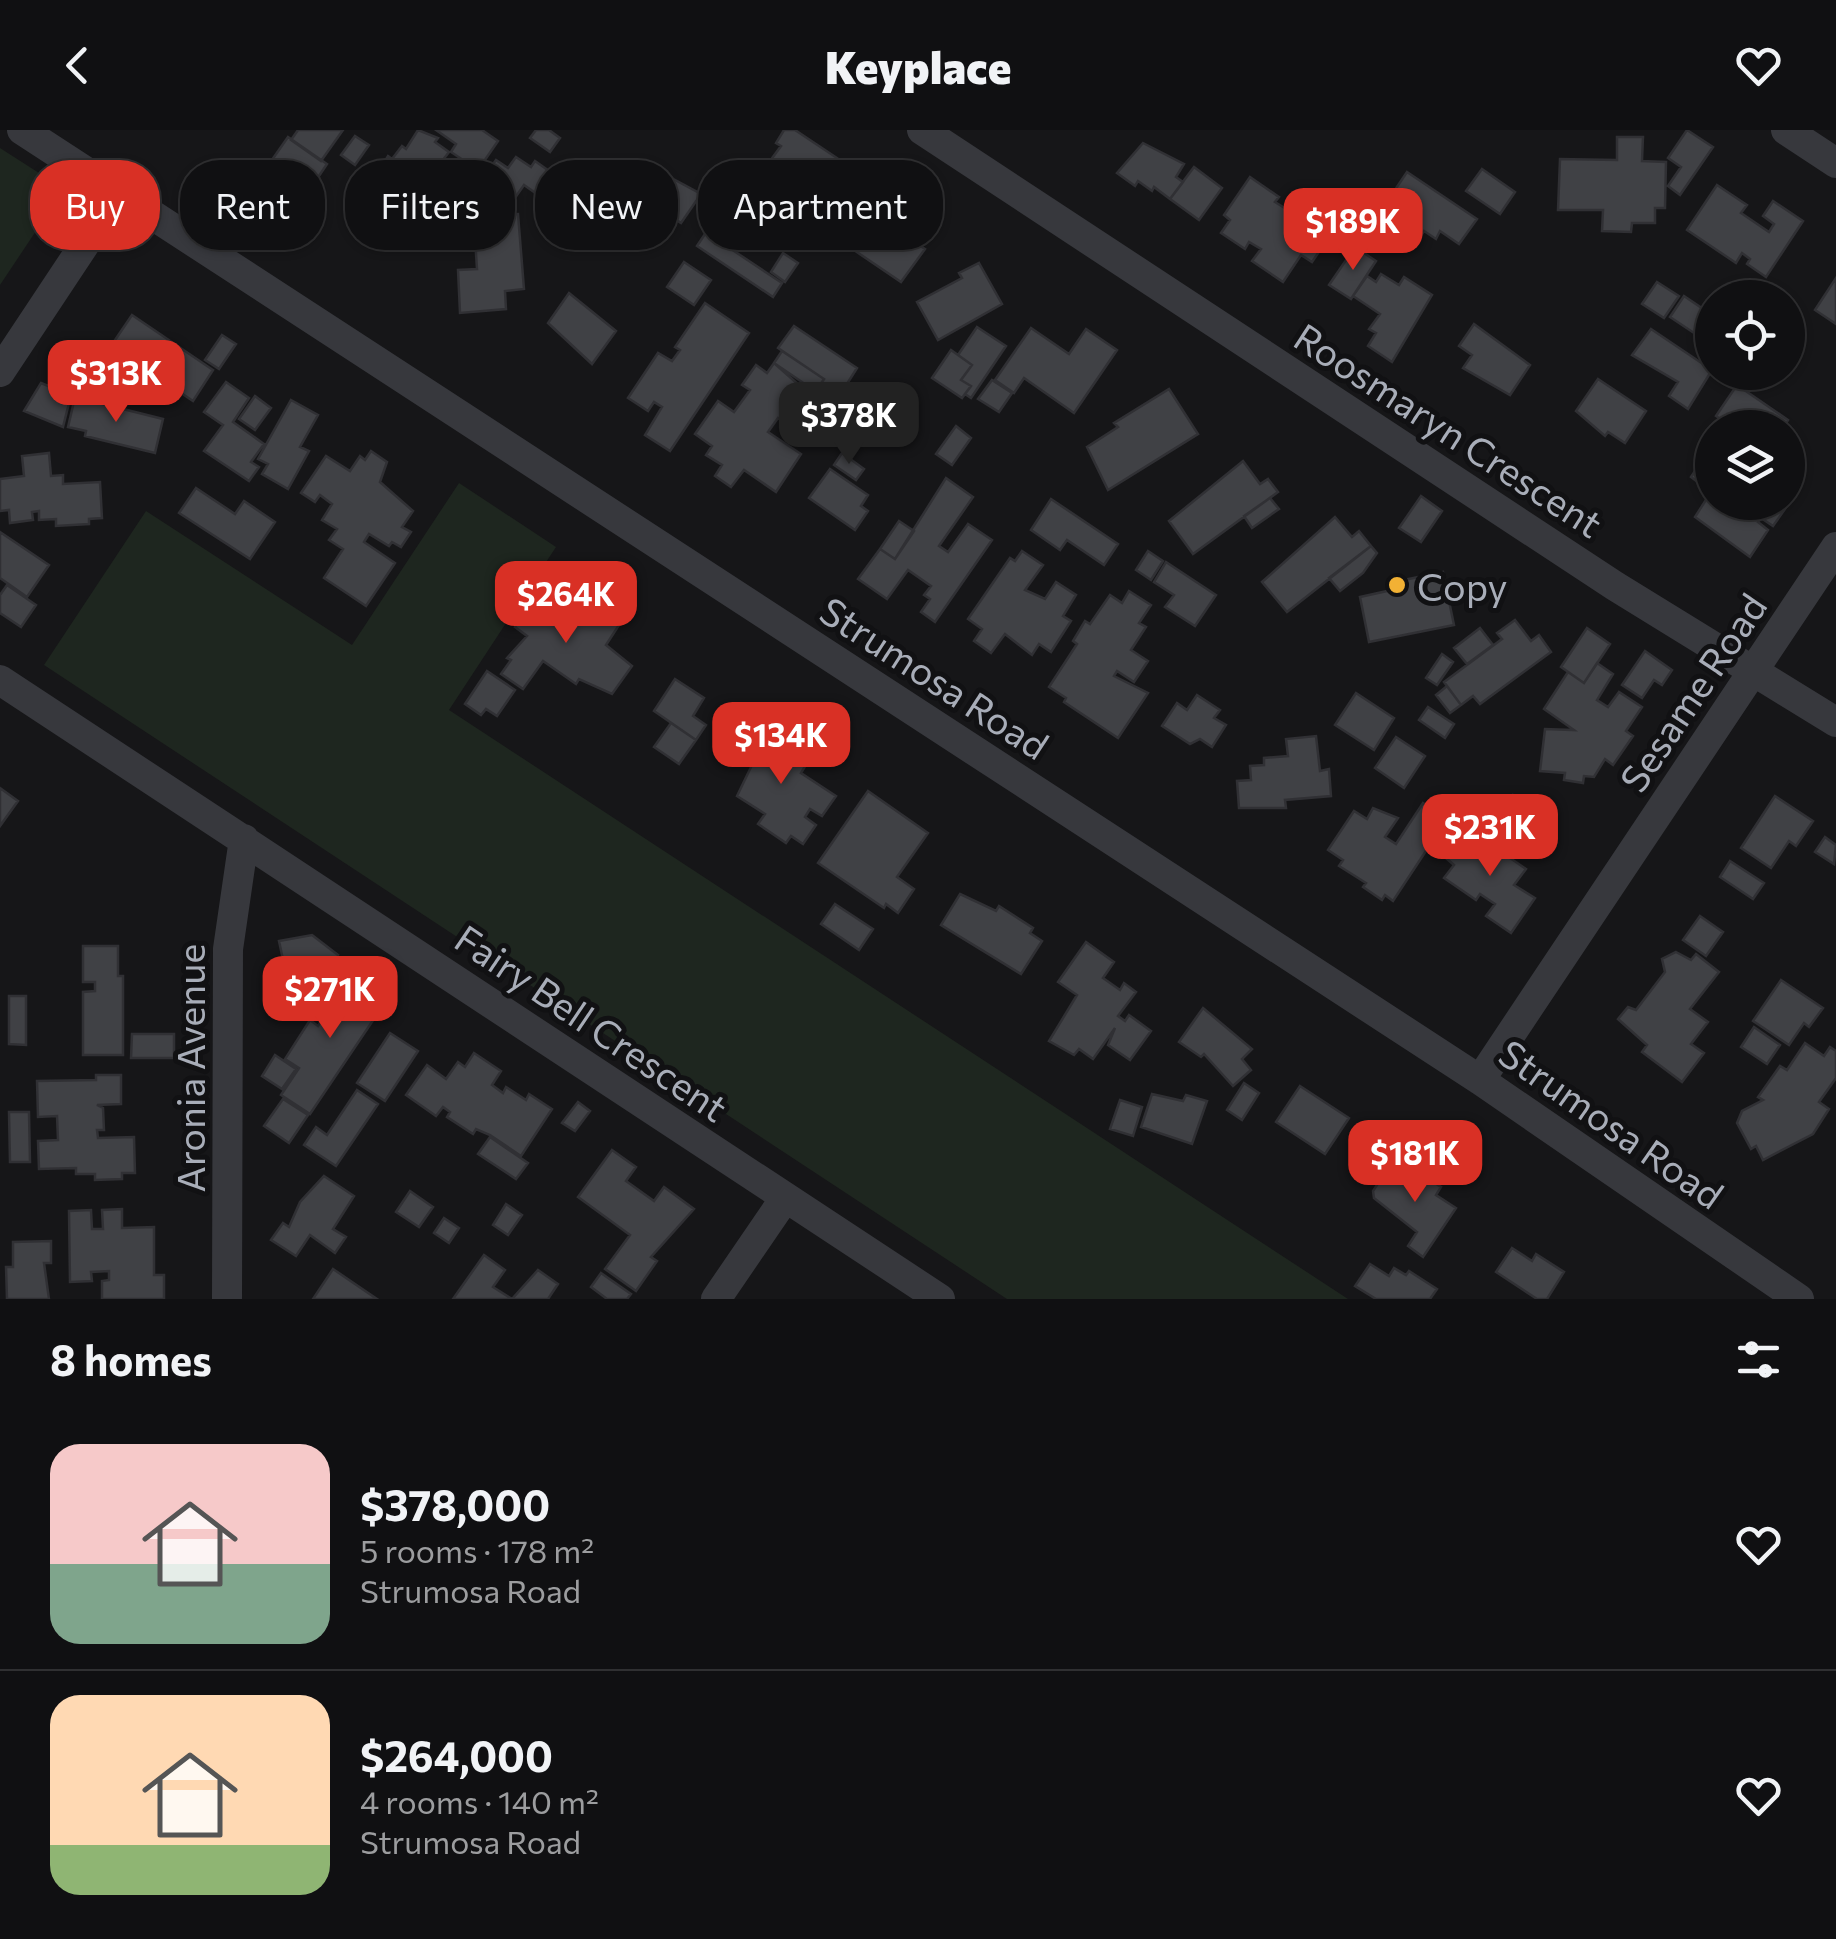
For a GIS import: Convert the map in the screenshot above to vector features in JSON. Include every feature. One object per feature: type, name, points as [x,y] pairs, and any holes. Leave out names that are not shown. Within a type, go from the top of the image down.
[{"type":"street","name":"Strumosa Road","points":[[22,130],[67,160]]},
{"type":"street","name":"Roosmaryn Crescent","points":[[922,130],[1615,586],[1836,722]]},
{"type":"street","points":[[1786,130],[1836,163]]},
{"type":"street","name":"Strumosa Road","points":[[160,221],[1480,1080],[1784,1295]]},
{"type":"street","points":[[0,372],[81,250]]},
{"type":"street","name":"Sesame Road","points":[[1480,1080],[1836,548]]},
{"type":"street","name":"Fairy Bell Crescent","points":[[0,680],[940,1299]]},
{"type":"street","name":"Aronia Avenue","points":[[227,1299],[228,949],[244,839]]},
{"type":"street","points":[[716,1299],[785,1198]]},
{"type":"shaded area","points":[[0,148],[30,167],[30,240],[0,285]]},
{"type":"shaded area","points":[[459,483],[556,547],[449,710],[1348,1299],[1007,1299],[44,665],[146,511],[352,645]]},
{"type":"building","points":[[298,130],[343,130],[322,160],[291,140]]},
{"type":"building","points":[[418,130],[438,138],[435,142],[449,152],[443,160],[386,160],[388,156],[392,159],[402,146],[406,149]]},
{"type":"building","points":[[436,130],[482,130],[498,141],[485,160],[463,160],[451,152],[456,144]]},
{"type":"building","points":[[536,130],[549,130],[560,138],[550,152],[530,138]]},
{"type":"building","points":[[784,130],[795,130],[837,158],[771,160],[781,146],[776,143]]},
{"type":"building","points":[[1687,130],[1713,147],[1680,195],[1668,186],[1681,167],[1668,158]]},
{"type":"building","points":[[355,136],[369,145],[358,160],[341,155]]},
{"type":"building","points":[[288,137],[321,160],[272,160]]},
{"type":"building","points":[[1617,137],[1643,137],[1642,161],[1666,162],[1665,208],[1655,208],[1655,223],[1632,223],[1631,232],[1602,231],[1603,210],[1558,210],[1560,159],[1617,160]]},
{"type":"building","points":[[1143,143],[1184,164],[1176,177],[1183,182],[1170,199],[1138,181],[1135,186],[1117,173]]},
{"type":"building","points":[[516,157],[531,167],[535,161],[535,193],[524,185],[515,198]]},
{"type":"building","points":[[1194,167],[1222,188],[1199,220],[1170,199]]},
{"type":"building","points":[[1482,169],[1515,192],[1500,214],[1466,191]]},
{"type":"building","points":[[1407,172],[1477,219],[1459,244],[1440,231],[1436,239],[1424,231],[1413,248],[1374,221]]},
{"type":"building","points":[[1250,177],[1279,197],[1275,202],[1288,210],[1299,194],[1340,221],[1312,262],[1301,255],[1283,282],[1252,261],[1261,249],[1249,242],[1245,249],[1221,233],[1230,220],[1224,215]]},
{"type":"building","points":[[678,182],[698,192],[681,223],[678,221]]},
{"type":"building","points":[[1717,185],[1747,205],[1741,213],[1769,232],[1774,224],[1763,216],[1773,201],[1803,221],[1766,277],[1747,264],[1750,259],[1742,253],[1736,263],[1687,230]]},
{"type":"building","points":[[515,214],[524,289],[505,291],[506,309],[460,313],[458,270],[477,269],[476,250],[515,250]]},
{"type":"building","points":[[1355,247],[1376,261],[1351,299],[1329,285]]},
{"type":"building","points":[[703,250],[732,250],[782,283],[773,297]]},
{"type":"building","points":[[854,250],[924,250],[901,282]]},
{"type":"building","points":[[783,253],[798,263],[785,282],[771,272]]},
{"type":"building","points":[[684,262],[711,280],[694,305],[667,287]]},
{"type":"building","points":[[979,263],[1002,304],[938,340],[917,302],[962,278],[959,273]]},
{"type":"building","points":[[1381,274],[1399,285],[1404,277],[1432,295],[1392,362],[1368,346],[1376,333],[1369,329],[1380,314],[1353,296],[1367,276],[1376,282]]},
{"type":"building","points":[[1836,278],[1836,324],[1815,310]]},
{"type":"building","points":[[1657,282],[1679,296],[1664,318],[1642,304]]},
{"type":"building","points":[[569,293],[616,331],[592,364],[548,323]]},
{"type":"building","points":[[1684,296],[1695,303],[1695,334],[1670,317]]},
{"type":"building","points":[[705,303],[749,333],[670,451],[645,435],[662,407],[654,402],[648,411],[628,398],[658,353],[672,361],[680,350],[675,347]]},
{"type":"building","points":[[132,315],[213,370],[193,401],[111,346]]},
{"type":"building","points":[[1474,324],[1530,365],[1510,395],[1463,368],[1472,355],[1459,346]]},
{"type":"building","points":[[794,326],[857,368],[835,403],[816,391],[824,379],[778,348]]},
{"type":"building","points":[[977,327],[1006,346],[971,398],[965,394],[971,386],[961,380],[972,365],[958,355]]},
{"type":"building","points":[[1031,328],[1069,354],[1086,329],[1117,350],[1074,413],[1024,378],[1014,393],[995,380]]},
{"type":"building","points":[[1651,329],[1695,359],[1695,390],[1700,390],[1688,409],[1669,396],[1678,382],[1632,355]]},
{"type":"building","points":[[222,335],[236,344],[219,369],[205,360]]},
{"type":"building","points":[[951,350],[972,365],[961,380],[971,386],[962,398],[932,378]]},
{"type":"building","points":[[782,351],[824,379],[816,391],[835,403],[823,419],[791,398],[802,382],[774,363]]},
{"type":"building","points":[[774,363],[800,386],[791,398],[799,403],[785,423],[778,418],[768,432],[801,454],[776,492],[744,470],[731,487],[715,476],[722,465],[706,455],[712,446],[695,434],[718,401],[734,412],[750,390],[742,385],[756,365],[767,373]]},
{"type":"building","points":[[1598,379],[1646,411],[1625,443],[1608,432],[1605,436],[1576,411]]},
{"type":"building","points":[[992,380],[1012,393],[999,412],[978,399]]},
{"type":"building","points":[[226,382],[249,398],[233,422],[264,444],[251,462],[259,467],[249,481],[204,451],[223,425],[204,412]]},
{"type":"building","points":[[41,383],[71,395],[63,427],[24,411]]},
{"type":"building","points":[[1169,389],[1198,434],[1108,490],[1087,447],[1118,427],[1114,423]]},
{"type":"building","points":[[1734,390],[1744,390],[1773,410],[1720,410]]},
{"type":"building","points":[[255,396],[271,408],[255,430],[239,419]]},
{"type":"building","points":[[75,397],[163,419],[155,453],[85,436],[86,431],[68,427]]},
{"type":"building","points":[[291,400],[318,415],[300,447],[309,451],[288,489],[262,474],[268,464],[258,459]]},
{"type":"building","points":[[956,426],[971,438],[952,465],[936,454]]},
{"type":"building","points":[[371,451],[387,462],[380,482],[413,511],[402,527],[411,532],[401,547],[392,542],[389,546],[369,534],[364,542],[395,563],[366,606],[324,578],[343,549],[329,540],[337,529],[322,520],[332,504],[320,495],[315,502],[301,493],[326,456],[350,471],[360,456],[365,460]]},
{"type":"building","points":[[49,453],[51,476],[63,475],[63,484],[100,482],[102,518],[89,519],[89,524],[56,526],[56,519],[39,520],[39,511],[32,512],[33,520],[10,523],[9,510],[0,511],[0,479],[24,476],[22,456]]},
{"type":"building","points":[[842,453],[864,469],[856,480],[834,465]]},
{"type":"building","points":[[1243,461],[1260,484],[1268,479],[1278,492],[1193,554],[1169,521]]},
{"type":"building","points":[[830,469],[868,495],[861,506],[868,511],[855,530],[809,498]]},
{"type":"building","points":[[946,478],[973,497],[939,546],[948,552],[968,524],[992,540],[935,622],[921,612],[930,599],[924,595],[931,586],[908,570],[887,599],[858,579],[880,549],[895,559]]},
{"type":"building","points":[[196,488],[235,514],[244,501],[275,522],[250,559],[179,513]]},
{"type":"building","points":[[1421,496],[1442,511],[1421,542],[1399,528]]},
{"type":"building","points":[[1270,498],[1279,509],[1252,528],[1244,516]]},
{"type":"building","points":[[1051,499],[1118,544],[1104,565],[1067,540],[1060,550],[1031,530]]},
{"type":"building","points":[[1335,517],[1352,537],[1359,531],[1371,546],[1287,612],[1262,582]]},
{"type":"building","points":[[1699,520],[1760,520],[1768,530],[1750,557]]},
{"type":"building","points":[[899,521],[914,531],[895,559],[880,549]]},
{"type":"building","points":[[0,532],[49,565],[27,597],[0,578]]},
{"type":"building","points":[[1371,546],[1377,553],[1363,573],[1340,591],[1329,578]]},
{"type":"building","points":[[1022,551],[1043,565],[1025,590],[1045,599],[1056,582],[1076,595],[1063,616],[1071,621],[1051,652],[1039,644],[1032,655],[1005,634],[991,653],[974,641],[982,629],[968,619],[1010,558],[1015,561]]},
{"type":"building","points":[[1148,551],[1163,561],[1151,580],[1136,570]]},
{"type":"building","points":[[1166,562],[1216,595],[1195,626],[1165,607],[1174,595],[1154,582]]},
{"type":"building","points":[[1443,572],[1454,625],[1369,642],[1360,597],[1396,589],[1394,582]]},
{"type":"building","points":[[7,585],[36,605],[21,627],[0,613],[0,595]]},
{"type":"building","points":[[1129,591],[1151,605],[1139,623],[1146,627],[1131,650],[1148,661],[1134,682],[1117,671],[1114,676],[1148,693],[1118,738],[1064,702],[1066,698],[1049,687],[1077,644],[1073,641],[1085,621],[1090,624],[1110,595],[1122,603]]},
{"type":"building","points":[[540,592],[594,619],[599,611],[619,625],[606,645],[632,666],[612,694],[579,679],[576,684],[543,661],[523,689],[501,674],[511,660],[507,658],[527,636],[515,627]]},
{"type":"building","points":[[1515,620],[1531,641],[1539,635],[1551,652],[1480,704],[1473,696],[1461,705],[1444,682],[1502,639],[1497,633]]},
{"type":"building","points":[[1480,628],[1493,645],[1467,664],[1454,648]]},
{"type":"building","points":[[1587,628],[1610,644],[1584,683],[1561,667]]},
{"type":"building","points":[[1645,651],[1672,670],[1662,685],[1654,680],[1642,698],[1622,685]]},
{"type":"building","points":[[1442,654],[1453,662],[1437,685],[1426,678]]},
{"type":"building","points":[[1597,663],[1613,674],[1597,700],[1608,707],[1619,692],[1642,707],[1626,731],[1633,736],[1613,765],[1605,759],[1594,777],[1584,776],[1583,783],[1564,780],[1565,773],[1540,771],[1545,729],[1574,730],[1544,709],[1568,672],[1584,683]]},
{"type":"building","points":[[487,671],[515,690],[497,716],[486,709],[481,715],[465,704]]},
{"type":"building","points":[[675,679],[704,698],[693,716],[706,725],[696,740],[654,711]]},
{"type":"building","points":[[1447,686],[1461,705],[1450,713],[1436,695]]},
{"type":"building","points":[[1356,693],[1394,718],[1374,750],[1335,725]]},
{"type":"building","points":[[1197,695],[1220,710],[1214,718],[1226,725],[1212,747],[1200,739],[1190,744],[1162,726],[1177,703],[1187,710]]},
{"type":"building","points":[[1428,707],[1454,724],[1445,738],[1419,720]]},
{"type":"building","points":[[763,722],[790,740],[785,748],[807,763],[801,773],[836,796],[822,816],[810,809],[805,817],[816,825],[803,844],[791,836],[786,843],[758,824],[765,814],[737,796],[752,765],[739,756]]},
{"type":"building","points":[[671,723],[696,740],[679,764],[654,747]]},
{"type":"building","points":[[1316,736],[1320,771],[1329,769],[1331,796],[1285,800],[1286,808],[1239,808],[1237,781],[1251,780],[1250,766],[1264,765],[1264,758],[1288,756],[1286,739]]},
{"type":"building","points":[[1396,737],[1425,756],[1404,788],[1375,768]]},
{"type":"building","points":[[0,788],[18,801],[0,826]]},
{"type":"building","points":[[868,791],[928,833],[897,877],[914,889],[898,913],[886,904],[884,908],[818,863]]},
{"type":"building","points":[[1513,795],[1542,815],[1522,846],[1492,825]]},
{"type":"building","points":[[1775,796],[1813,821],[1796,846],[1789,841],[1771,868],[1741,848]]},
{"type":"building","points":[[1423,803],[1447,819],[1393,901],[1385,895],[1382,900],[1363,887],[1366,883],[1339,866],[1343,860],[1328,850],[1354,811],[1367,819],[1373,808],[1398,818],[1385,837],[1396,844]]},
{"type":"building","points":[[1468,829],[1526,869],[1514,885],[1535,898],[1511,933],[1486,916],[1495,904],[1480,894],[1476,900],[1444,878],[1454,865],[1447,859]]},
{"type":"building","points":[[1825,837],[1836,845],[1834,864],[1815,852]]},
{"type":"building","points":[[1730,861],[1764,883],[1753,899],[1720,877]]},
{"type":"building","points":[[960,894],[996,911],[999,906],[1033,928],[1030,933],[1042,941],[1021,974],[941,925]]},
{"type":"building","points":[[835,904],[873,929],[859,950],[821,924]]},
{"type":"building","points":[[1700,916],[1723,932],[1706,956],[1683,940]]},
{"type":"building","points":[[312,935],[338,955],[318,979],[301,966],[285,969],[279,941]]},
{"type":"building","points":[[1086,942],[1114,962],[1103,978],[1120,990],[1124,983],[1136,992],[1118,1016],[1125,1021],[1129,1015],[1151,1031],[1130,1060],[1108,1045],[1115,1028],[1093,1059],[1079,1049],[1074,1055],[1049,1041],[1077,995],[1058,982]]},
{"type":"building","points":[[83,946],[118,946],[118,976],[123,976],[123,1055],[83,1055],[83,992],[95,991],[95,982],[83,982]]},
{"type":"building","points":[[1676,952],[1691,960],[1696,954],[1719,972],[1690,1009],[1708,1022],[1691,1044],[1704,1053],[1682,1082],[1642,1052],[1647,1045],[1618,1019],[1628,1007],[1636,1010],[1665,972],[1662,959]]},
{"type":"building","points":[[344,970],[361,981],[357,986],[384,1004],[310,1114],[281,1095],[299,1068],[285,1059],[310,1020],[318,1026],[325,1015],[318,1009]]},
{"type":"building","points":[[1781,980],[1823,1008],[1809,1027],[1804,1023],[1789,1045],[1753,1021]]},
{"type":"building","points":[[9,996],[26,996],[26,1045],[9,1044]]},
{"type":"building","points":[[1203,1008],[1252,1049],[1242,1059],[1251,1070],[1233,1086],[1204,1054],[1201,1057],[1179,1042]]},
{"type":"building","points":[[1754,1027],[1780,1045],[1767,1064],[1741,1047]]},
{"type":"building","points":[[390,1033],[418,1051],[385,1101],[357,1083]]},
{"type":"building","points":[[132,1034],[174,1034],[174,1058],[131,1058]]},
{"type":"building","points":[[1805,1043],[1824,1056],[1830,1047],[1836,1051],[1836,1078],[1819,1102],[1829,1109],[1813,1134],[1763,1160],[1756,1146],[1751,1149],[1737,1123],[1742,1111],[1763,1100],[1758,1097],[1780,1066],[1787,1070]]},
{"type":"building","points":[[474,1053],[501,1071],[492,1085],[503,1093],[506,1087],[526,1100],[529,1094],[552,1109],[521,1156],[490,1135],[476,1129],[473,1134],[447,1117],[450,1112],[443,1107],[436,1116],[406,1095],[427,1065],[446,1079],[458,1062],[465,1067]]},
{"type":"building","points":[[275,1055],[296,1069],[282,1089],[262,1076]]},
{"type":"building","points":[[96,1075],[121,1075],[121,1104],[97,1105],[103,1108],[104,1130],[97,1130],[98,1138],[134,1137],[135,1173],[122,1173],[122,1179],[95,1180],[95,1174],[76,1174],[76,1168],[39,1169],[38,1141],[58,1140],[57,1116],[38,1117],[37,1081],[96,1080]]},
{"type":"building","points":[[1244,1083],[1259,1093],[1242,1120],[1227,1110]]},
{"type":"building","points":[[1300,1086],[1349,1118],[1325,1154],[1276,1122]]},
{"type":"building","points":[[357,1090],[378,1104],[336,1166],[304,1145],[316,1127],[327,1135]]},
{"type":"building","points":[[1152,1094],[1183,1101],[1186,1095],[1207,1101],[1192,1144],[1141,1127]]},
{"type":"building","points":[[283,1099],[308,1115],[289,1143],[264,1126]]},
{"type":"building","points":[[1120,1100],[1142,1107],[1133,1136],[1110,1129]]},
{"type":"building","points":[[578,1102],[590,1111],[575,1131],[562,1123]]},
{"type":"building","points":[[9,1112],[29,1112],[30,1162],[10,1162]]},
{"type":"building","points":[[490,1137],[528,1163],[516,1179],[478,1154]]},
{"type":"building","points":[[612,1150],[636,1167],[626,1181],[654,1201],[664,1187],[694,1209],[651,1257],[657,1261],[636,1291],[605,1269],[630,1235],[578,1197]]},
{"type":"building","points":[[1390,1165],[1403,1174],[1408,1166],[1441,1187],[1436,1195],[1456,1208],[1423,1257],[1408,1246],[1417,1232],[1374,1198],[1373,1191]]},
{"type":"building","points":[[324,1176],[354,1196],[333,1229],[346,1237],[335,1253],[310,1235],[296,1256],[271,1240],[283,1223],[289,1227],[300,1202]]},
{"type":"building","points":[[410,1191],[433,1207],[419,1227],[396,1212]]},
{"type":"building","points":[[506,1204],[522,1215],[508,1235],[493,1225]]},
{"type":"building","points":[[122,1209],[122,1228],[154,1227],[154,1275],[164,1275],[164,1299],[102,1299],[102,1281],[109,1280],[109,1271],[91,1272],[92,1281],[70,1282],[69,1211],[91,1210],[92,1229],[103,1229],[102,1210]]},
{"type":"building","points":[[444,1218],[459,1228],[449,1243],[434,1233]]},
{"type":"building","points":[[51,1241],[51,1263],[44,1263],[49,1299],[7,1299],[6,1267],[13,1267],[13,1242]]},
{"type":"building","points":[[1512,1248],[1532,1261],[1536,1254],[1564,1272],[1547,1299],[1537,1299],[1496,1272]]},
{"type":"building","points":[[484,1255],[505,1270],[493,1287],[512,1299],[453,1299]]},
{"type":"building","points":[[1370,1264],[1389,1276],[1394,1268],[1406,1275],[1409,1271],[1437,1289],[1430,1299],[1376,1299],[1355,1286]]},
{"type":"building","points":[[333,1269],[377,1299],[313,1299]]},
{"type":"building","points":[[538,1270],[558,1284],[548,1299],[512,1299]]},
{"type":"building","points":[[601,1273],[631,1294],[627,1299],[607,1299],[591,1287]]},
{"type":"place","name":"Copy","points":[[1397,585]]}]
